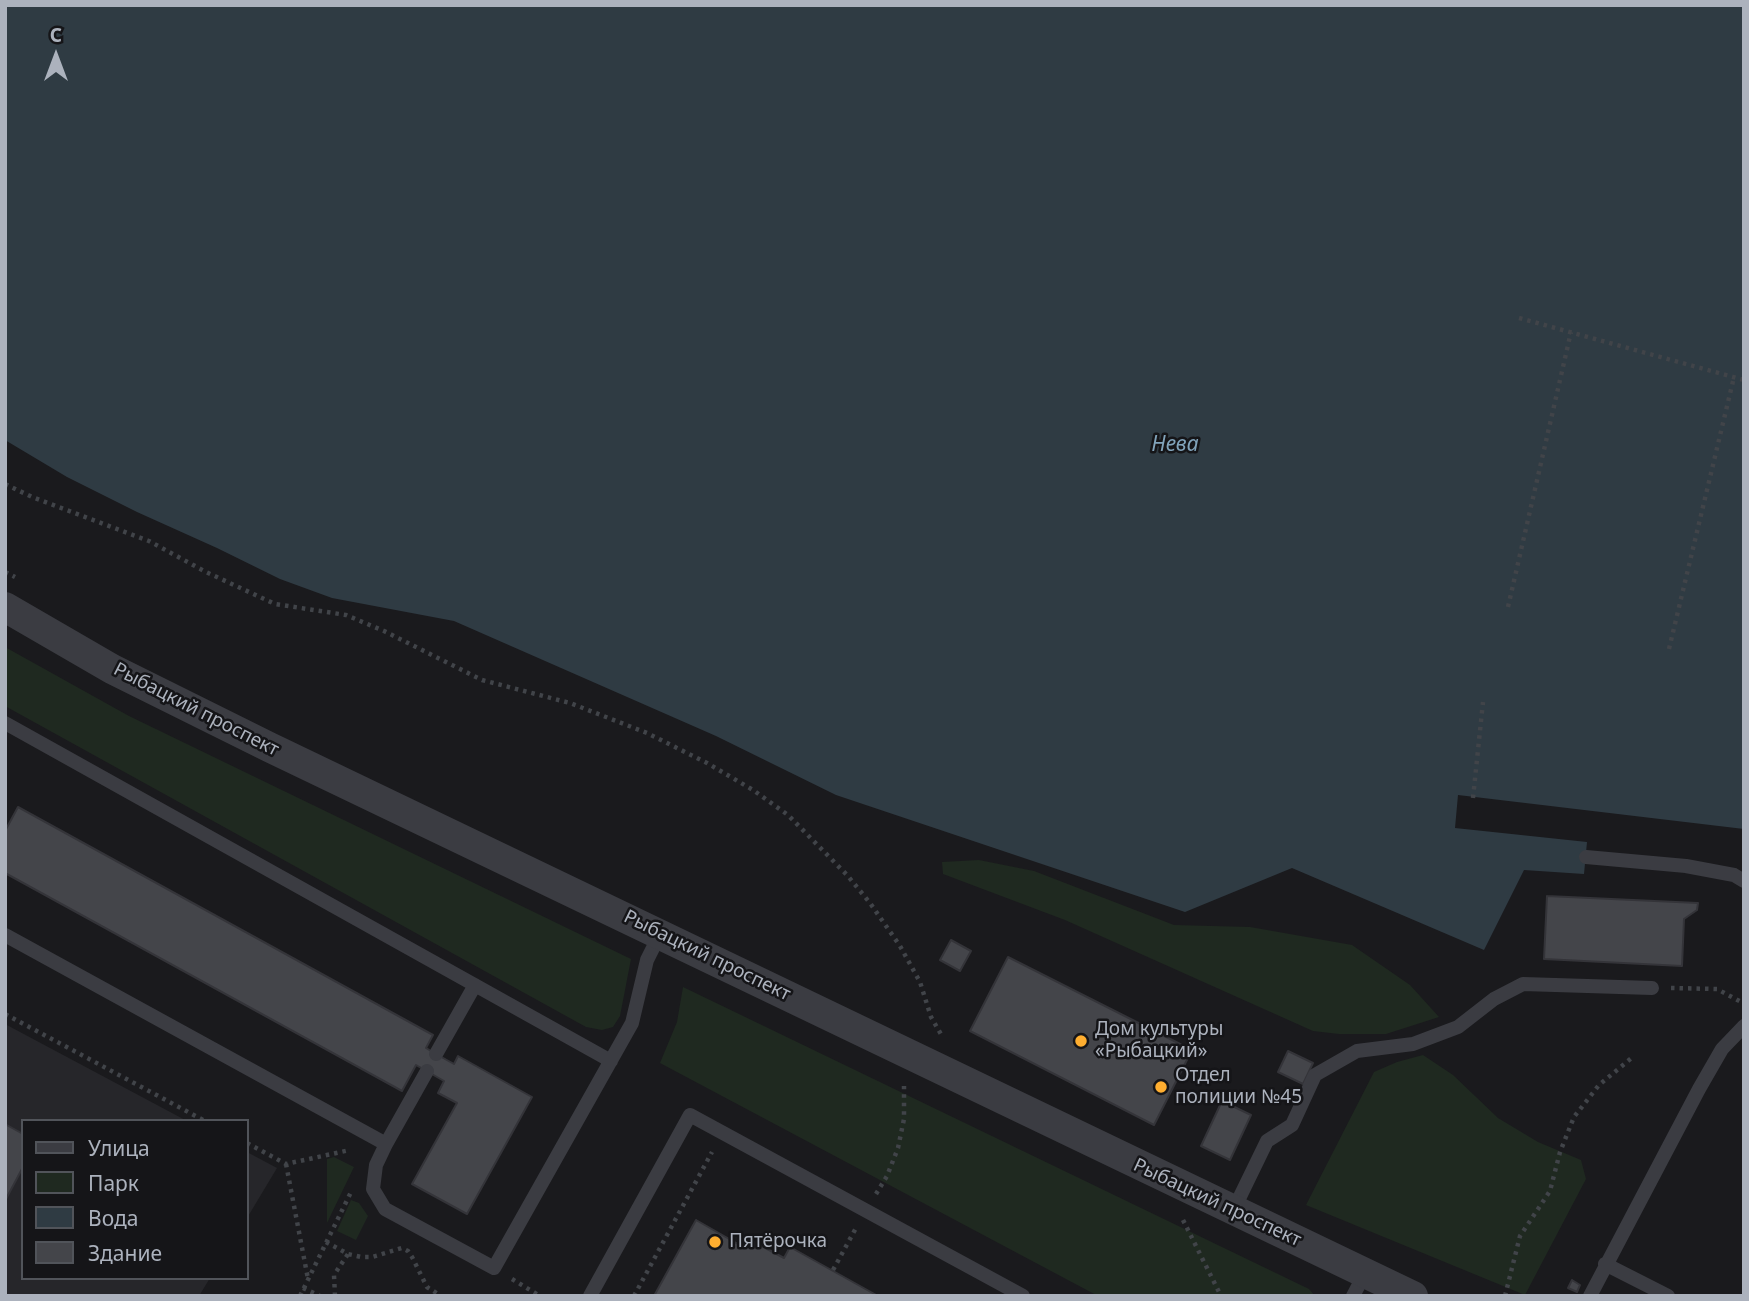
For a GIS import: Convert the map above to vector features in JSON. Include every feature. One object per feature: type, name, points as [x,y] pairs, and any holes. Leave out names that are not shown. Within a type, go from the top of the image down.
[{"type":"street","name":"Рыбацкий проспект","points":[[5,607],[124,675],[270,747],[1233,1211],[1359,1284],[1413,1296]]},
{"type":"lane","points":[[5,724],[611,1061]]},
{"type":"lane","points":[[1586,856],[1686,866],[1734,875],[1744,881]]},
{"type":"lane","points":[[427,1071],[376,1165],[373,1189],[385,1209],[494,1268],[632,1023],[647,960],[660,934]]},
{"type":"lane","points":[[5,935],[386,1144]]},
{"type":"lane","points":[[1233,1211],[1267,1141],[1292,1125],[1315,1075],[1357,1051],[1413,1044],[1458,1027],[1494,999],[1523,984],[1652,988]]},
{"type":"lane","points":[[436,1054],[475,985]]},
{"type":"lane","points":[[1590,1296],[1722,1049],[1744,1026]]},
{"type":"lane","points":[[590,1296],[690,1115],[1023,1296]]},
{"type":"lane","points":[[1605,1264],[1668,1296]]},
{"type":"path","points":[[1519,318],[1744,380]]},
{"type":"path","points":[[1507,607],[1571,332]]},
{"type":"path","points":[[1669,649],[1734,377]]},
{"type":"path","points":[[5,484],[32,497],[149,541],[206,572],[275,604],[346,615],[482,680],[570,703],[647,733],[707,763],[788,815],[847,875],[900,946],[920,982],[931,1017],[942,1036]]},
{"type":"path","points":[[1473,797],[1483,702]]},
{"type":"path","points":[[1652,988],[1717,989],[1744,1004]]},
{"type":"path","points":[[5,1014],[201,1119]]},
{"type":"path","points":[[1505,1296],[1520,1236],[1550,1191],[1560,1152],[1574,1117],[1599,1085],[1634,1056]]},
{"type":"path","points":[[833,1270],[887,1176],[898,1149],[904,1119],[904,1086]]},
{"type":"path","points":[[634,1296],[723,1133]]},
{"type":"path","points":[[248,1144],[286,1164],[386,1144]]},
{"type":"path","points":[[286,1164],[308,1279]]},
{"type":"path","points":[[300,1296],[355,1184]]},
{"type":"path","points":[[1183,1220],[1221,1296]]},
{"type":"path","points":[[326,1242],[348,1254],[372,1258],[402,1248],[412,1257],[427,1287],[441,1296]]},
{"type":"path","points":[[335,1296],[334,1275],[348,1254]]},
{"type":"path","points":[[494,1268],[538,1295]]},
{"type":"path","points":[[303,1288],[320,1296]]},
{"type":"shaded area","points":[[5,1024],[183,1119],[21,1119],[21,1280],[209,1280],[199,1296],[5,1296]]},
{"type":"shaded area","points":[[248,1153],[277,1168],[248,1216]]},
{"type":"green space","points":[[5,647],[129,716],[631,959],[620,1016],[613,1027],[602,1030],[586,1027],[5,706]]},
{"type":"green space","points":[[979,860],[1034,871],[1174,925],[1250,927],[1352,945],[1410,985],[1439,1017],[1386,1034],[1313,1031],[1065,920],[943,874],[942,862]]},
{"type":"green space","points":[[683,987],[1309,1289],[1315,1296],[1098,1296],[660,1063],[677,1022]]},
{"type":"green space","points":[[1423,1055],[1453,1075],[1498,1118],[1538,1142],[1581,1160],[1586,1179],[1525,1295],[1306,1205],[1374,1072]]},
{"type":"green space","points":[[334,1157],[354,1167],[327,1223],[327,1159]]},
{"type":"green space","points":[[351,1200],[359,1203],[368,1216],[356,1240],[337,1231]]},
{"type":"water","name":"Нева","points":[[5,5],[1744,5],[1744,829],[1458,795],[1455,828],[1587,842],[1584,874],[1524,870],[1484,950],[1292,868],[1185,912],[836,795],[716,736],[454,621],[332,598],[280,579],[137,512],[67,477],[5,440]]},
{"type":"building","points":[[18,807],[433,1035],[426,1048],[436,1054],[454,1064],[458,1056],[532,1097],[467,1214],[412,1184],[457,1103],[438,1093],[444,1081],[416,1065],[402,1091],[5,873],[5,831]]},
{"type":"building","points":[[1547,896],[1698,903],[1697,910],[1684,919],[1682,966],[1544,959]]},
{"type":"building","points":[[951,940],[971,951],[960,971],[940,960]]},
{"type":"building","name":"Дом культуры «Рыбацкий»","points":[[1008,957],[1192,1050],[1154,1125],[970,1031]]},
{"type":"building","points":[[1288,1051],[1313,1063],[1303,1084],[1278,1072]]},
{"type":"building","points":[[1222,1101],[1251,1115],[1230,1160],[1201,1146]]},
{"type":"building","points":[[5,1124],[21,1133],[21,1171],[6,1199]]},
{"type":"building","points":[[696,1220],[738,1244],[743,1236],[784,1258],[790,1247],[878,1296],[654,1296]]},
{"type":"building","points":[[1572,1280],[1580,1285],[1577,1292],[1568,1288]]},
{"type":"place","name":"Дом культуры «Рыбацкий»","points":[[1081,1041]]},
{"type":"place","name":"Отдел полиции №45","points":[[1161,1087]]},
{"type":"place","name":"Пятёрочка","points":[[715,1242]]}]
